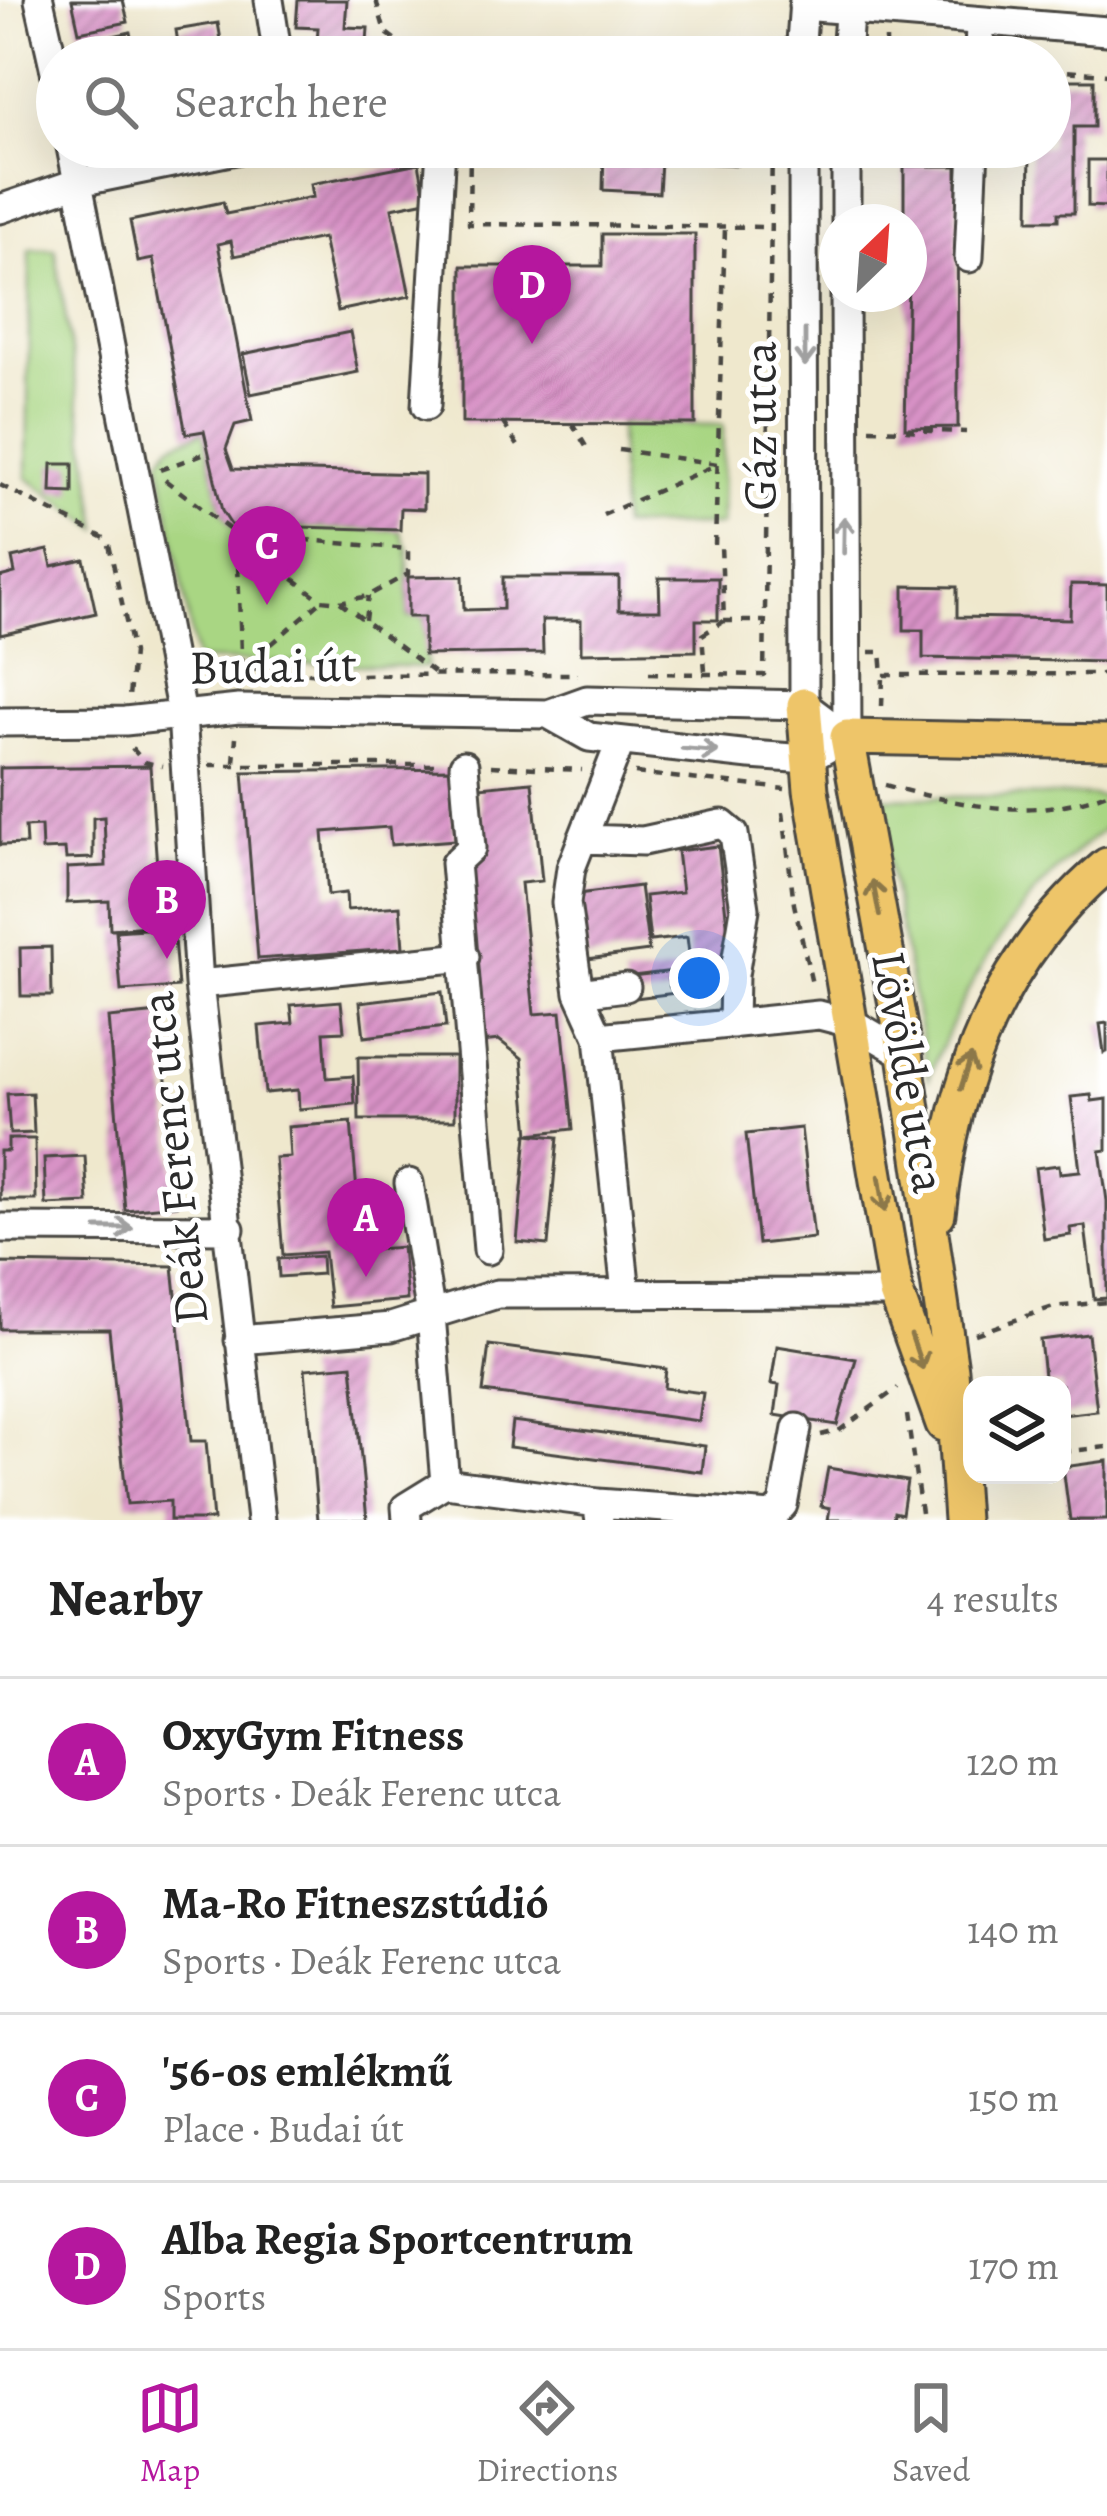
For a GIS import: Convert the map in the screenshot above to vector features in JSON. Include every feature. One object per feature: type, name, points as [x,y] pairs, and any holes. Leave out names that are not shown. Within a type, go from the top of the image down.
[{"type":"main road","name":"Lövölde utca","points":[[804,705],[808,759],[896,1293],[952,1448]]},
{"type":"main road","name":"Lövölde utca","points":[[847,737],[905,1054],[932,1269],[951,1370],[952,1448],[961,1520]]},
{"type":"main road","points":[[847,737],[1107,742]]},
{"type":"main road","name":"Lövölde utca","points":[[932,1269],[951,1127],[985,1022],[1050,920],[1107,866]]},
{"type":"street","points":[[39,0],[47,36]]},
{"type":"street","points":[[269,0],[275,36]]},
{"type":"street","points":[[801,36],[803,3],[1107,31]]},
{"type":"street","points":[[848,36],[850,5]]},
{"type":"street","points":[[980,21],[980,36]]},
{"type":"street","name":"Deák Ferenc utca","points":[[76,168],[182,714],[199,984],[261,1520]]},
{"type":"street","points":[[0,209],[79,182],[147,168]]},
{"type":"street","points":[[426,406],[440,168]]},
{"type":"street","name":"Gáz utca","points":[[803,168],[804,705]]},
{"type":"street","points":[[845,204],[846,168]]},
{"type":"street","points":[[969,258],[973,168]]},
{"type":"street","name":"Gáz utca","points":[[845,312],[843,653],[847,737]]},
{"type":"street","name":"Budai út","points":[[0,722],[124,721],[239,709],[548,714],[586,700],[804,705]]},
{"type":"street","points":[[804,705],[847,737],[808,759]]},
{"type":"street","name":"Budai út","points":[[548,714],[589,737],[620,743],[808,759]]},
{"type":"street","points":[[620,743],[582,838],[566,903],[579,993],[599,1037],[626,1293]]},
{"type":"street","points":[[464,765],[471,848],[455,863],[488,1250]]},
{"type":"street","points":[[582,838],[643,841],[722,824],[734,834],[745,909],[734,975],[734,1024]]},
{"type":"street","points":[[199,984],[465,957]]},
{"type":"street","points":[[683,980],[734,975]]},
{"type":"street","points":[[579,993],[626,987]]},
{"type":"street","points":[[599,1037],[819,1016],[854,1024],[905,1054]]},
{"type":"street","points":[[409,1183],[431,1315],[445,1483]]},
{"type":"street","points":[[0,1228],[230,1229]]},
{"type":"street","points":[[238,1340],[391,1327],[497,1294],[896,1293]]},
{"type":"street","points":[[406,1514],[445,1483],[598,1511],[772,1516],[783,1505],[796,1432]]},
{"type":"path","points":[[376,0],[390,36]]},
{"type":"path","points":[[1071,71],[1107,74]]},
{"type":"path","points":[[470,168],[469,224],[768,227]]},
{"type":"path","points":[[638,673],[764,675],[771,168]]},
{"type":"path","points":[[724,621],[718,464],[725,228]]},
{"type":"path","points":[[503,423],[520,449]]},
{"type":"path","points":[[572,423],[588,450]]},
{"type":"path","points":[[845,429],[966,432]]},
{"type":"path","points":[[619,450],[718,464]]},
{"type":"path","points":[[208,452],[160,474],[237,534],[322,600],[368,596],[408,574],[408,549],[237,534]]},
{"type":"path","points":[[603,515],[718,464]]},
{"type":"path","points":[[0,484],[108,540],[134,671]]},
{"type":"path","points":[[237,534],[244,668]]},
{"type":"path","points":[[365,620],[368,596]]},
{"type":"path","points":[[244,668],[322,600]]},
{"type":"path","points":[[341,600],[351,605]]},
{"type":"path","points":[[341,600],[439,677]]},
{"type":"path","points":[[705,671],[702,635],[724,621],[766,621]]},
{"type":"path","points":[[843,653],[880,652],[883,674],[1107,674]]},
{"type":"path","points":[[335,653],[335,675]]},
{"type":"path","points":[[194,664],[335,675],[594,674]]},
{"type":"path","points":[[124,721],[128,743],[144,762],[188,767],[464,765]]},
{"type":"path","points":[[854,782],[987,810],[1074,806],[1107,793]]},
{"type":"path","points":[[749,785],[780,788]]},
{"type":"path","points":[[964,1338],[1053,1306],[1107,1302]]},
{"type":"path","points":[[796,1432],[840,1430],[902,1384],[922,1520]]},
{"type":"path","points":[[1071,1451],[1107,1447]]},
{"type":"green space","points":[[30,249],[55,249],[99,529],[27,478]]},
{"type":"green space","points":[[619,423],[723,425],[722,525],[621,526]]},
{"type":"green space","points":[[204,431],[222,511],[231,525],[400,530],[408,549],[408,617],[424,617],[427,667],[196,660],[160,461],[170,445]]},
{"type":"green space","points":[[876,798],[1107,798],[1107,827],[1048,880],[999,939],[960,1006],[929,1078]]},
{"type":"building","points":[[72,0],[123,0],[128,22],[79,32]]},
{"type":"building","points":[[298,0],[347,0],[345,27],[368,28],[367,36],[317,36],[318,28],[296,27]]},
{"type":"building","points":[[218,23],[220,36],[177,36],[176,30]]},
{"type":"building","points":[[1071,80],[1094,80],[1094,127],[1074,127],[1074,213],[1058,213],[1058,220],[1029,220],[1030,168],[1071,168]]},
{"type":"building","points":[[1088,160],[1107,160],[1107,207],[1088,206]]},
{"type":"building","points":[[393,168],[420,168],[426,201],[392,208],[410,296],[338,311],[323,238],[234,256],[231,241],[218,244],[252,421],[235,425],[226,449],[233,469],[424,474],[424,509],[401,508],[400,530],[231,525],[222,511],[204,431],[186,434],[153,259],[138,262],[130,221],[223,202],[226,214],[313,197],[311,184]]},
{"type":"building","points":[[604,168],[661,168],[659,193],[603,190]]},
{"type":"building","points":[[904,168],[957,168],[958,427],[905,428],[907,312],[927,312],[927,204],[904,204]]},
{"type":"building","points":[[602,234],[695,234],[695,424],[462,423],[462,266],[602,266]]},
{"type":"building","points":[[350,332],[358,372],[251,394],[243,354]]},
{"type":"building","points":[[52,464],[73,464],[73,493],[51,492]]},
{"type":"building","points":[[48,550],[52,566],[84,559],[96,613],[0,635],[0,577],[15,573],[12,558]]},
{"type":"building","points":[[463,576],[464,610],[503,609],[503,577],[619,577],[619,610],[660,610],[659,578],[718,578],[718,620],[696,620],[696,651],[581,653],[581,620],[542,620],[543,653],[424,655],[424,617],[408,617],[408,577]]},
{"type":"building","points":[[1071,584],[1107,585],[1107,662],[923,658],[923,630],[904,630],[904,586],[957,587],[957,617],[1070,619]]},
{"type":"building","points":[[150,766],[161,925],[110,929],[109,901],[67,903],[67,868],[106,866],[104,817],[93,818],[93,858],[66,859],[65,849],[42,850],[41,826],[25,827],[26,844],[0,845],[0,768]]},
{"type":"building","points":[[450,769],[455,840],[391,845],[389,827],[323,832],[328,895],[346,893],[347,910],[400,906],[403,948],[258,959],[243,772]]},
{"type":"building","points":[[532,782],[542,881],[521,883],[534,1014],[561,1012],[573,1129],[529,1134],[522,1058],[499,1040],[481,1042],[465,868],[485,849],[479,787]]},
{"type":"building","points":[[718,846],[732,965],[691,969],[687,937],[650,941],[645,896],[682,892],[677,851]]},
{"type":"building","points":[[640,886],[649,951],[587,959],[578,894]]},
{"type":"building","points":[[173,927],[178,987],[121,991],[116,931]]},
{"type":"building","points":[[51,947],[52,996],[21,996],[20,948]]},
{"type":"building","points":[[682,970],[684,992],[627,999],[624,977]]},
{"type":"building","points":[[442,992],[446,1027],[364,1037],[360,1002]]},
{"type":"building","points":[[341,1001],[344,1031],[324,1032],[327,1078],[353,1076],[355,1104],[299,1109],[298,1090],[265,1093],[259,1026],[293,1023],[291,1005]]},
{"type":"building","points":[[160,1013],[177,1205],[125,1210],[108,1018]]},
{"type":"building","points":[[1107,1023],[1107,1052],[1104,1053],[1100,1024]]},
{"type":"building","points":[[358,1057],[455,1057],[455,1120],[359,1120]]},
{"type":"building","points":[[32,1093],[34,1133],[10,1134],[7,1094]]},
{"type":"building","points":[[1091,1095],[1092,1101],[1107,1099],[1107,1150],[1100,1151],[1107,1201],[1107,1298],[1094,1299],[1085,1226],[1070,1228],[1071,1235],[1044,1239],[1035,1168],[1059,1165],[1060,1173],[1080,1171],[1071,1097]]},
{"type":"building","points":[[351,1122],[362,1250],[402,1247],[407,1300],[330,1307],[324,1252],[283,1255],[275,1158],[290,1157],[288,1127]]},
{"type":"building","points":[[801,1128],[814,1238],[758,1244],[746,1134]]},
{"type":"building","points":[[527,1134],[558,1137],[548,1245],[517,1242]]},
{"type":"building","points":[[8,1139],[35,1139],[36,1200],[0,1200],[0,1151],[8,1151]]},
{"type":"building","points":[[85,1156],[88,1203],[46,1205],[44,1158]]},
{"type":"building","points":[[321,1256],[322,1274],[279,1277],[278,1259]]},
{"type":"building","points":[[0,1263],[173,1266],[191,1441],[206,1441],[213,1520],[170,1520],[170,1501],[127,1504],[109,1329],[0,1329]]},
{"type":"building","points":[[1088,1334],[1097,1411],[1071,1414],[1071,1376],[1044,1376],[1040,1340]]},
{"type":"building","points":[[489,1345],[666,1369],[664,1388],[703,1393],[699,1421],[483,1392]]},
{"type":"building","points":[[777,1346],[856,1359],[837,1425],[775,1415],[779,1385],[771,1384]]},
{"type":"building","points":[[352,1365],[367,1520],[318,1520],[305,1369]]},
{"type":"building","points":[[512,1421],[705,1446],[702,1472],[509,1447]]},
{"type":"building","points":[[1107,1461],[1107,1520],[1070,1520],[1065,1484],[1071,1484],[1071,1466]]},
{"type":"building","points":[[828,1468],[907,1481],[902,1514],[894,1512],[893,1520],[828,1520],[830,1508],[821,1506]]},
{"type":"place","name":"Alba Regia Sportcentrum","points":[[532,344]]},
{"type":"place","name":"'56-os emlékmű","points":[[267,605]]},
{"type":"place","name":"Ma-Ro Fitneszstúdió","points":[[167,959]]},
{"type":"place","name":"OxyGym Fitness","points":[[366,1277]]}]
